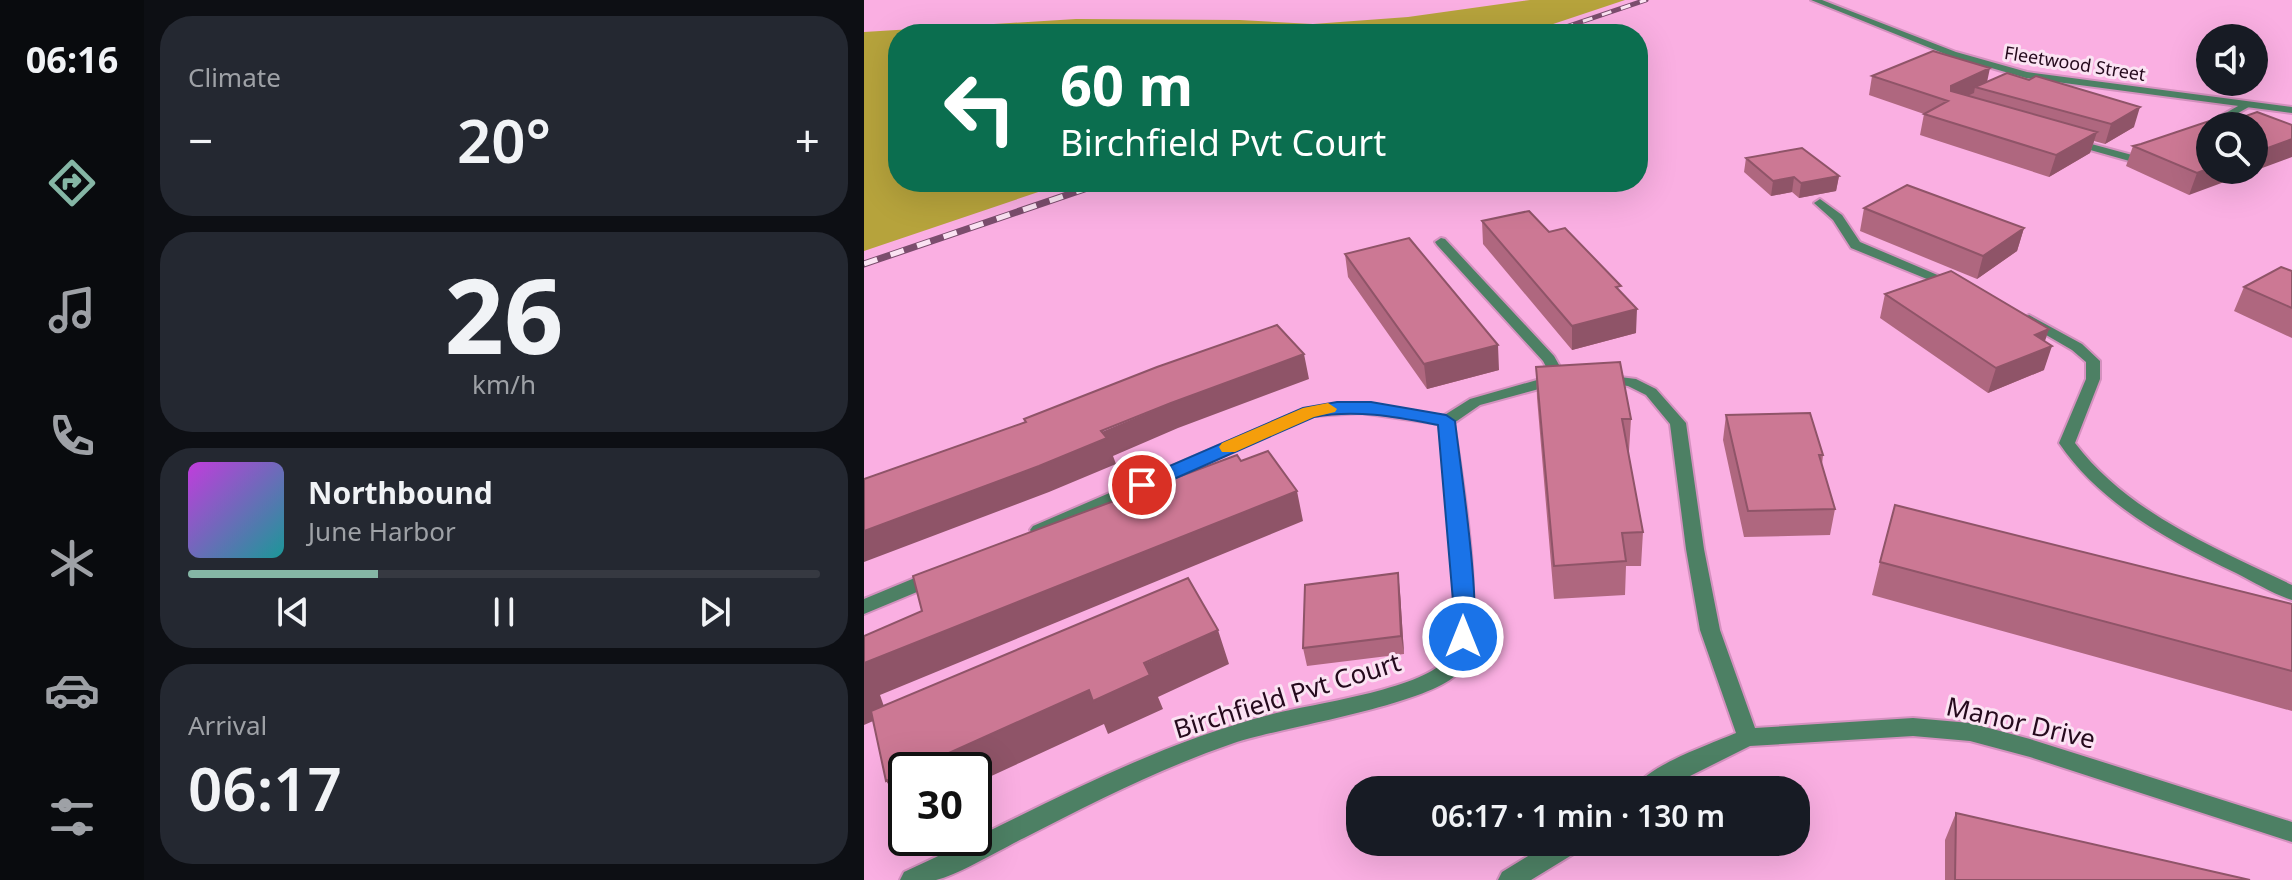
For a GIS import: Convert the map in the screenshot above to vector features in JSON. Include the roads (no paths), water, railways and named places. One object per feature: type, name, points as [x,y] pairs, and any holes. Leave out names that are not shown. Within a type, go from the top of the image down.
[{"type":"street","name":"Fleetwood Street","points":[[1815,0],[1953,54],[2026,75],[2292,110]]},
{"type":"street","points":[[2014,80],[2026,75]]},
{"type":"street","points":[[2233,112],[2249,104]]},
{"type":"street","points":[[2058,138],[2133,159],[2161,146]]},
{"type":"street","points":[[1820,203],[1838,218],[1855,245],[1957,286],[1973,288]]},
{"type":"street","points":[[1441,242],[1549,359],[1573,378]]},
{"type":"street","points":[[2013,309],[2077,347],[2093,361],[2093,379],[2067,443],[2093,478],[2145,514],[2292,593]]},
{"type":"street","points":[[1022,538],[1309,412],[1337,407],[1371,408],[1446,421],[1475,402],[1573,378],[1631,382],[1651,392],[1678,423],[1695,549],[1710,630],[1748,737]]},
{"type":"street","name":"Birchfield Pvt Court","points":[[912,880],[1211,741],[1411,690],[1452,667],[1463,637],[1464,601],[1446,421]]},
{"type":"street","points":[[864,607],[950,569]]},
{"type":"street","name":"Manor Drive","points":[[1665,776],[1748,737],[1913,727],[1970,732],[2090,766],[2292,832]]},
{"type":"street","points":[[1510,880],[1549,856]]},
{"type":"railway","points":[[1575,24],[1646,0]]},
{"type":"railway","points":[[864,264],[1076,192]]}]
